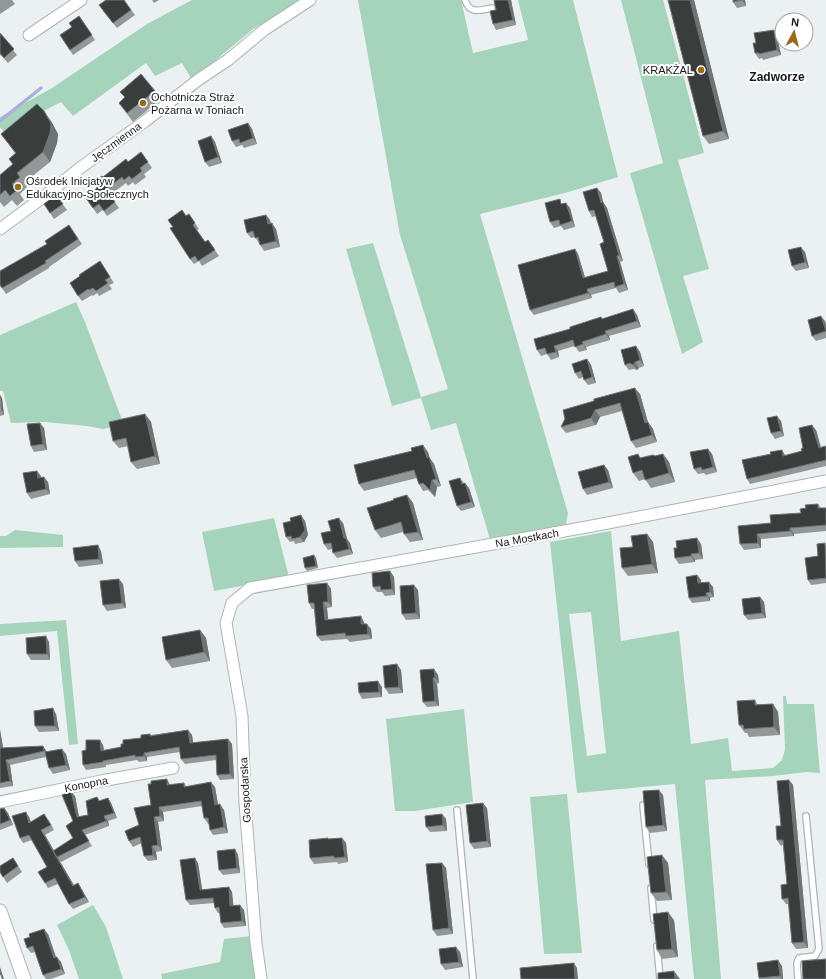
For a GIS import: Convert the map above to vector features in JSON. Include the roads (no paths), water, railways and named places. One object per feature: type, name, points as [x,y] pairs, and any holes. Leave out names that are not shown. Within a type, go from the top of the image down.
[{"type":"street","points":[[29,35],[81,0]]},
{"type":"street","name":"Jęczmienna","points":[[0,229],[198,80],[228,60],[264,30],[310,0]]},
{"type":"street","name":"Na Mostkach","points":[[232,603],[250,588],[600,525],[826,481]]},
{"type":"street","name":"Gospodarska","points":[[232,603],[226,623],[242,716],[245,803],[256,943],[261,979]]},
{"type":"street","name":"Konopna","points":[[0,802],[173,768]]},
{"type":"street","points":[[0,911],[24,979]]},
{"type":"lane","points":[[465,0],[467,6],[476,11],[492,8]]},
{"type":"lane","points":[[643,804],[649,868]]},
{"type":"lane","points":[[457,810],[473,979]]},
{"type":"lane","points":[[798,979],[797,963],[800,958],[815,956],[819,949],[806,816]]},
{"type":"lane","points":[[651,884],[655,924]]},
{"type":"lane","points":[[656,939],[660,979]]},
{"type":"waterway","points":[[0,121],[41,88]]},
{"type":"place","name":"KRAKŻAL","points":[[701,70]]},
{"type":"place","name":"Ochotnicza Straż Pożarna w Toniach","points":[[143,103]]},
{"type":"place","name":"Ośrodek Inicjatyw Edukacyjno-Społecznych","points":[[18,187]]},
{"type":"district","name":"Zadworze","points":[[777,77]]}]
